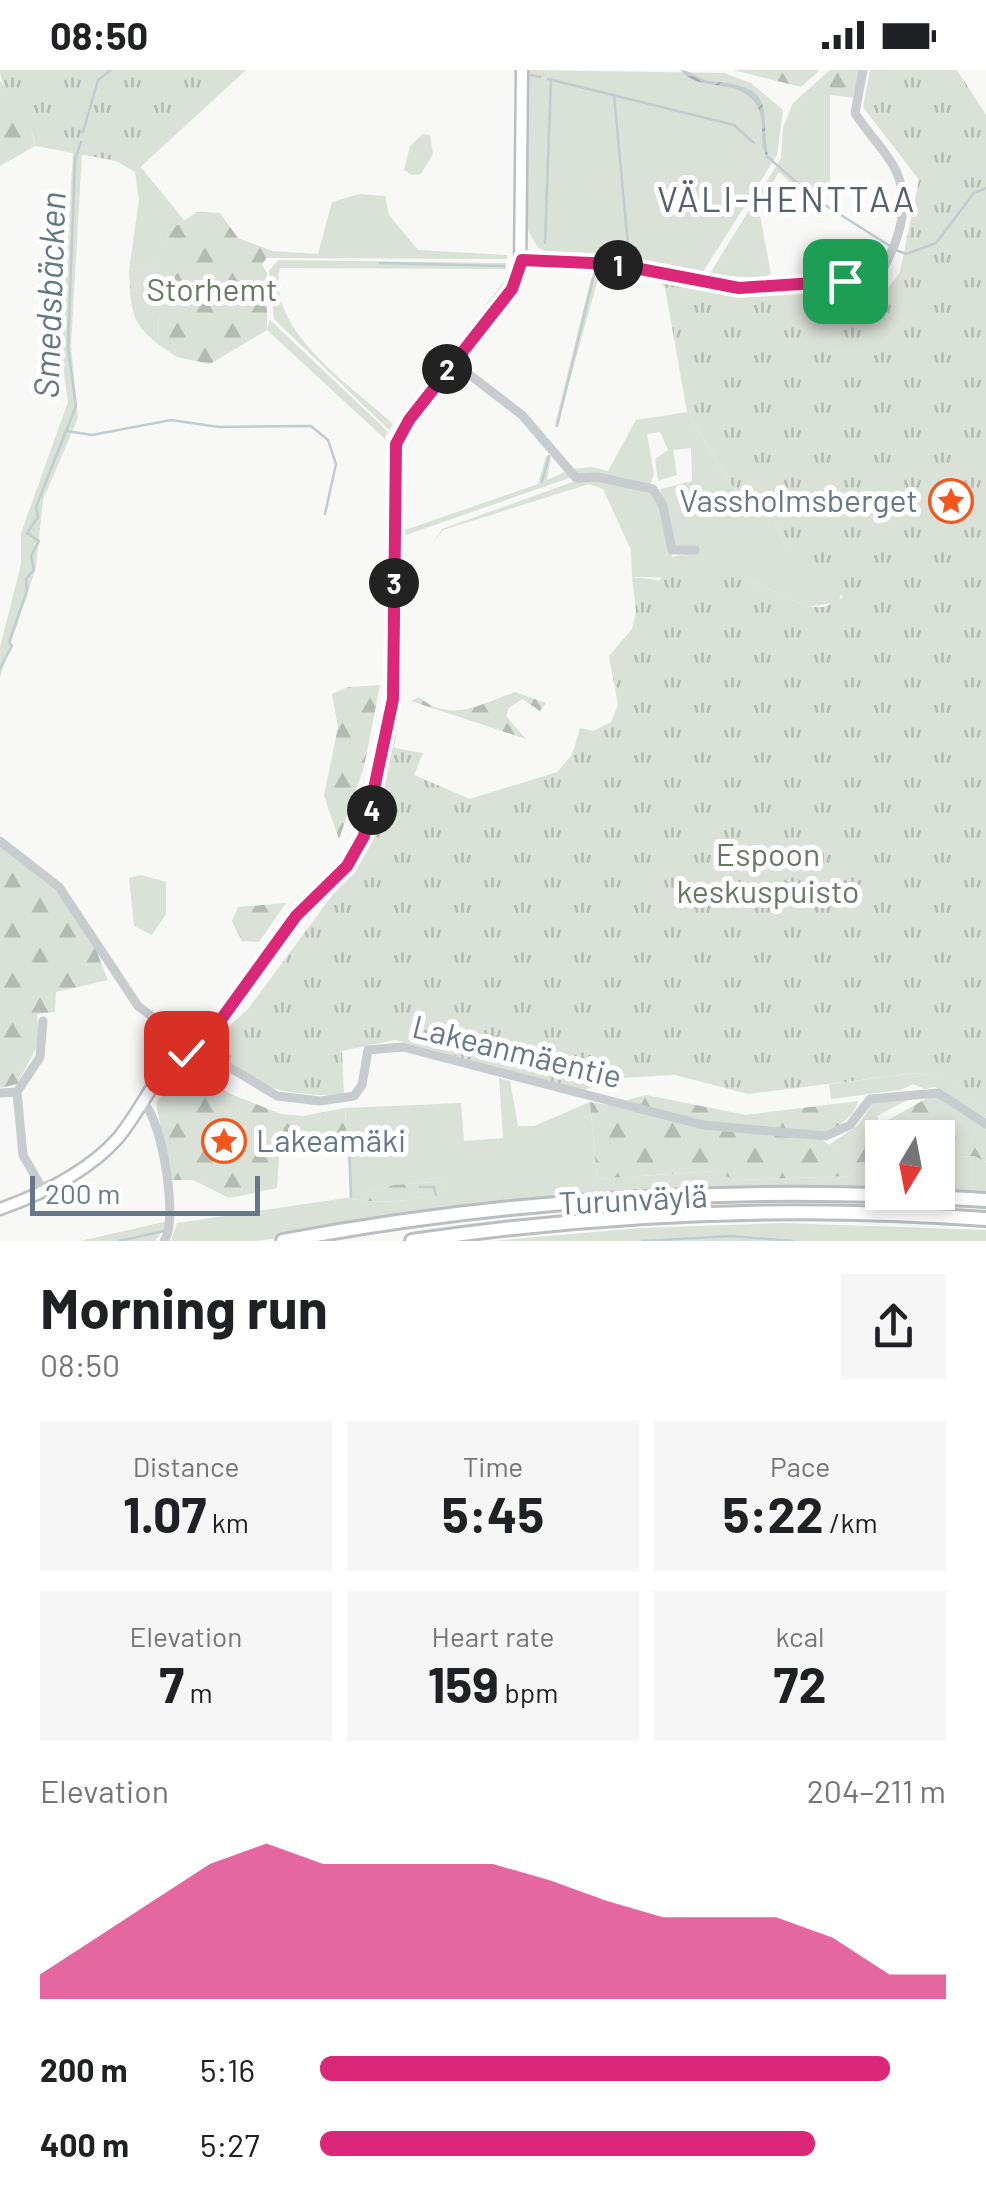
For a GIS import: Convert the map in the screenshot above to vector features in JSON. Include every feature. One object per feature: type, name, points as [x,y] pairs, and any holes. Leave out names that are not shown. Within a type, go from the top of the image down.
[{"type":"highway","name":"Turunväylä","points":[[283,1241],[428,1218],[636,1198],[803,1193],[986,1200]]},
{"type":"highway","name":"Turunväylä","points":[[412,1241],[702,1215],[802,1213],[986,1219]]},
{"type":"main road","points":[[0,1209],[94,1162],[144,1104],[163,1068],[217,1022],[296,916],[347,866],[364,836],[393,699],[394,470],[402,430],[512,289],[522,260],[522,70]]},
{"type":"street","points":[[522,260],[614,264],[726,288],[845,281],[874,288],[894,254],[902,209],[897,173],[855,113],[863,70]]},
{"type":"street","points":[[453,362],[522,415],[576,478],[597,476],[653,490],[663,506],[672,550],[695,550]]},
{"type":"street","points":[[0,842],[59,887],[138,1006],[190,1044]]},
{"type":"street","points":[[43,1021],[40,1057],[17,1092],[23,1156],[43,1190]]},
{"type":"street","name":"Lakeanmäentie","points":[[190,1044],[261,1089],[298,1100],[354,1096],[362,1085],[368,1050],[391,1046],[416,1049],[703,1125],[826,1136],[850,1125],[870,1100],[938,1092],[986,1124]]},
{"type":"street","points":[[0,1094],[17,1092]]},
{"type":"street","points":[[144,1104],[155,1117],[172,1219],[164,1241]]},
{"type":"green space","points":[[0,70],[246,70],[135,172],[116,161],[35,146],[28,121],[5,86]]},
{"type":"green space","points":[[527,70],[724,73],[751,83],[783,110],[777,155],[701,275],[615,257],[552,254],[538,248],[526,227]]},
{"type":"green space","points":[[733,70],[820,70],[801,87]]},
{"type":"green space","points":[[830,70],[830,193],[810,201],[779,172],[758,205],[771,274],[762,278],[709,275],[781,158],[783,128],[793,103]]},
{"type":"green space","points":[[830,70],[861,70],[855,98],[830,95]]},
{"type":"green space","name":"Espoon keskuspuisto","points":[[870,70],[957,70],[986,115],[986,1115],[945,1077],[915,1073],[748,1094],[675,1075],[620,1078],[584,1090],[395,1040],[342,1051],[344,1094],[288,1092],[234,1071],[208,1045],[248,1009],[367,848],[390,747],[423,753],[414,775],[470,799],[557,772],[572,755],[580,728],[593,731],[611,722],[618,705],[609,656],[632,629],[636,611],[632,577],[659,580],[684,559],[747,579],[808,607],[824,607],[843,597],[837,589],[817,590],[784,544],[769,508],[734,488],[687,412],[665,288],[660,282],[746,293],[846,290],[878,302],[900,272],[919,180],[863,107]]},
{"type":"green space","points":[[0,81],[28,115],[35,146],[0,166]]},
{"type":"green space","points":[[423,134],[430,135],[433,154],[421,174],[412,175],[404,170],[410,146]]},
{"type":"green space","points":[[73,152],[82,153],[71,346],[78,418],[43,500],[36,567],[0,677],[0,647],[21,564],[21,533],[68,402],[61,353]]},
{"type":"green space","points":[[140,166],[184,220],[168,231],[161,263],[129,271],[139,199],[135,172]]},
{"type":"green space","points":[[359,194],[385,196],[389,215],[418,250],[507,255],[507,259],[265,258],[272,251],[318,254],[332,202]]},
{"type":"green space","name":"Storhemt","points":[[197,212],[220,213],[238,238],[272,251],[262,264],[267,273],[267,330],[210,364],[177,357],[159,345],[158,303],[130,289],[129,271],[160,263],[168,231]]},
{"type":"green space","points":[[278,260],[506,263],[506,269],[280,268],[279,291],[286,314],[299,335],[336,375],[393,424],[389,430],[274,319],[269,271]]},
{"type":"green space","points":[[591,278],[598,279],[557,426],[555,425]]},
{"type":"green space","points":[[130,289],[158,303],[159,345],[137,321]]},
{"type":"green space","points":[[270,320],[387,431],[385,439],[267,330]]},
{"type":"green space","points":[[687,412],[734,488],[769,508],[784,544],[842,592],[838,602],[808,607],[747,579],[632,577],[631,550],[603,489],[589,484],[443,530],[433,543],[442,529],[591,478],[576,476],[571,469],[592,467],[608,471],[636,420]],"holes":[[[660,432],[668,450],[655,459],[658,481],[677,475],[673,450],[691,448],[692,481],[660,489],[670,543],[683,552],[699,551],[672,557],[661,506],[650,491],[591,478],[650,486],[654,474],[647,434]]]},
{"type":"green space","points":[[546,456],[551,457],[547,480],[567,471],[572,477],[406,535],[405,530],[538,484]]},
{"type":"green space","points":[[380,685],[364,767],[339,839],[324,796],[338,727],[332,694],[348,687]]},
{"type":"green space","points":[[515,692],[546,703],[540,711],[522,699],[509,708],[506,716],[526,739],[411,701],[419,697],[443,709],[466,709]]},
{"type":"green space","points":[[0,841],[59,887],[93,942],[108,980],[56,992],[55,1012],[37,1014],[39,1043],[17,1084],[0,1088]]},
{"type":"green space","points":[[141,875],[166,882],[166,914],[152,935],[134,926],[129,878]]},
{"type":"green space","points":[[286,903],[259,942],[242,941],[232,921],[238,907]]},
{"type":"green space","points":[[195,1058],[228,1093],[281,1114],[303,1116],[345,1108],[347,1142],[280,1144],[277,1188],[229,1198],[193,1180],[170,1180],[156,1102]]},
{"type":"green space","points":[[915,1073],[946,1077],[986,1115],[986,1121],[935,1087],[925,1089],[913,1084],[901,1090],[831,1099],[829,1084]]},
{"type":"green space","points":[[499,1078],[510,1081],[518,1126],[534,1126],[590,1102],[597,1179],[715,1171],[735,1180],[850,1176],[859,1162],[865,1162],[865,1189],[676,1190],[569,1198],[256,1241],[171,1241],[177,1223],[346,1198],[408,1200],[443,1190],[442,1181],[394,1185],[351,1197],[345,1108],[461,1103],[464,1141],[503,1138]]},
{"type":"green space","points":[[646,1095],[746,1115],[858,1101],[847,1119],[815,1136],[838,1150],[858,1150],[865,1134],[865,1162],[859,1162],[850,1176],[735,1180],[714,1171],[597,1179],[590,1102],[608,1105]]},
{"type":"green space","points":[[933,1095],[941,1096],[986,1126],[986,1162],[974,1156],[955,1157],[955,1120],[888,1120]]},
{"type":"green space","points":[[907,1100],[877,1116],[878,1120],[865,1120],[865,1134],[858,1150],[838,1150],[829,1145],[858,1125],[874,1101]]},
{"type":"green space","points":[[974,1156],[986,1162],[986,1194],[955,1192],[955,1157]]},
{"type":"green space","points":[[443,1181],[443,1190],[408,1200],[346,1198],[394,1185]]},
{"type":"green space","points":[[783,1223],[986,1230],[986,1241],[492,1241],[641,1228]]},
{"type":"green space","points":[[168,1224],[155,1241],[80,1241]]},
{"type":"water","points":[[680,70],[748,89],[757,96],[762,104],[769,161],[763,146],[761,115],[753,100],[735,89],[697,81]]},
{"type":"waterway","name":"Smedsbäcken","points":[[83,132],[98,80],[111,70]]},
{"type":"waterway","points":[[531,75],[540,77]]},
{"type":"waterway","points":[[548,79],[734,125],[754,143]]},
{"type":"waterway","points":[[545,243],[551,80]]},
{"type":"waterway","points":[[614,95],[629,256]]},
{"type":"waterway","name":"Smedsbäcken","points":[[0,668],[12,646],[9,642],[27,591],[26,579],[34,570],[31,556],[39,541],[27,533],[38,517],[36,507],[76,406],[68,348],[75,160],[81,142]]},
{"type":"waterway","points":[[768,157],[814,198],[890,246]]},
{"type":"waterway","points":[[896,250],[906,254],[936,243],[974,193],[986,188]]},
{"type":"waterway","points":[[380,263],[504,266]]},
{"type":"waterway","points":[[545,267],[595,271],[557,426]]},
{"type":"waterway","points":[[67,431],[92,435],[171,420],[219,427],[311,426],[328,440],[336,464],[325,514]]},
{"type":"waterway","points":[[542,482],[549,456]]},
{"type":"waterway","points":[[349,1145],[351,1197]]},
{"type":"waterway","points":[[420,1187],[434,1187],[436,1195]]},
{"type":"waterway","points":[[119,1241],[164,1231]]},
{"type":"waterway","points":[[643,1241],[731,1236],[793,1241]]},
{"type":"place","name":"Vassholmsberget","points":[[951,501]]},
{"type":"place","name":"Lakeamäki","points":[[224,1141]]},
{"type":"district","name":"VÄLI-HENTTAA","points":[[787,200]]},
{"type":"route","points":[[186,1053],[212,1032],[296,916],[347,866],[361,845],[374,803],[393,699],[397,440],[512,289],[522,260],[614,264],[716,286],[750,289],[845,281]]}]
